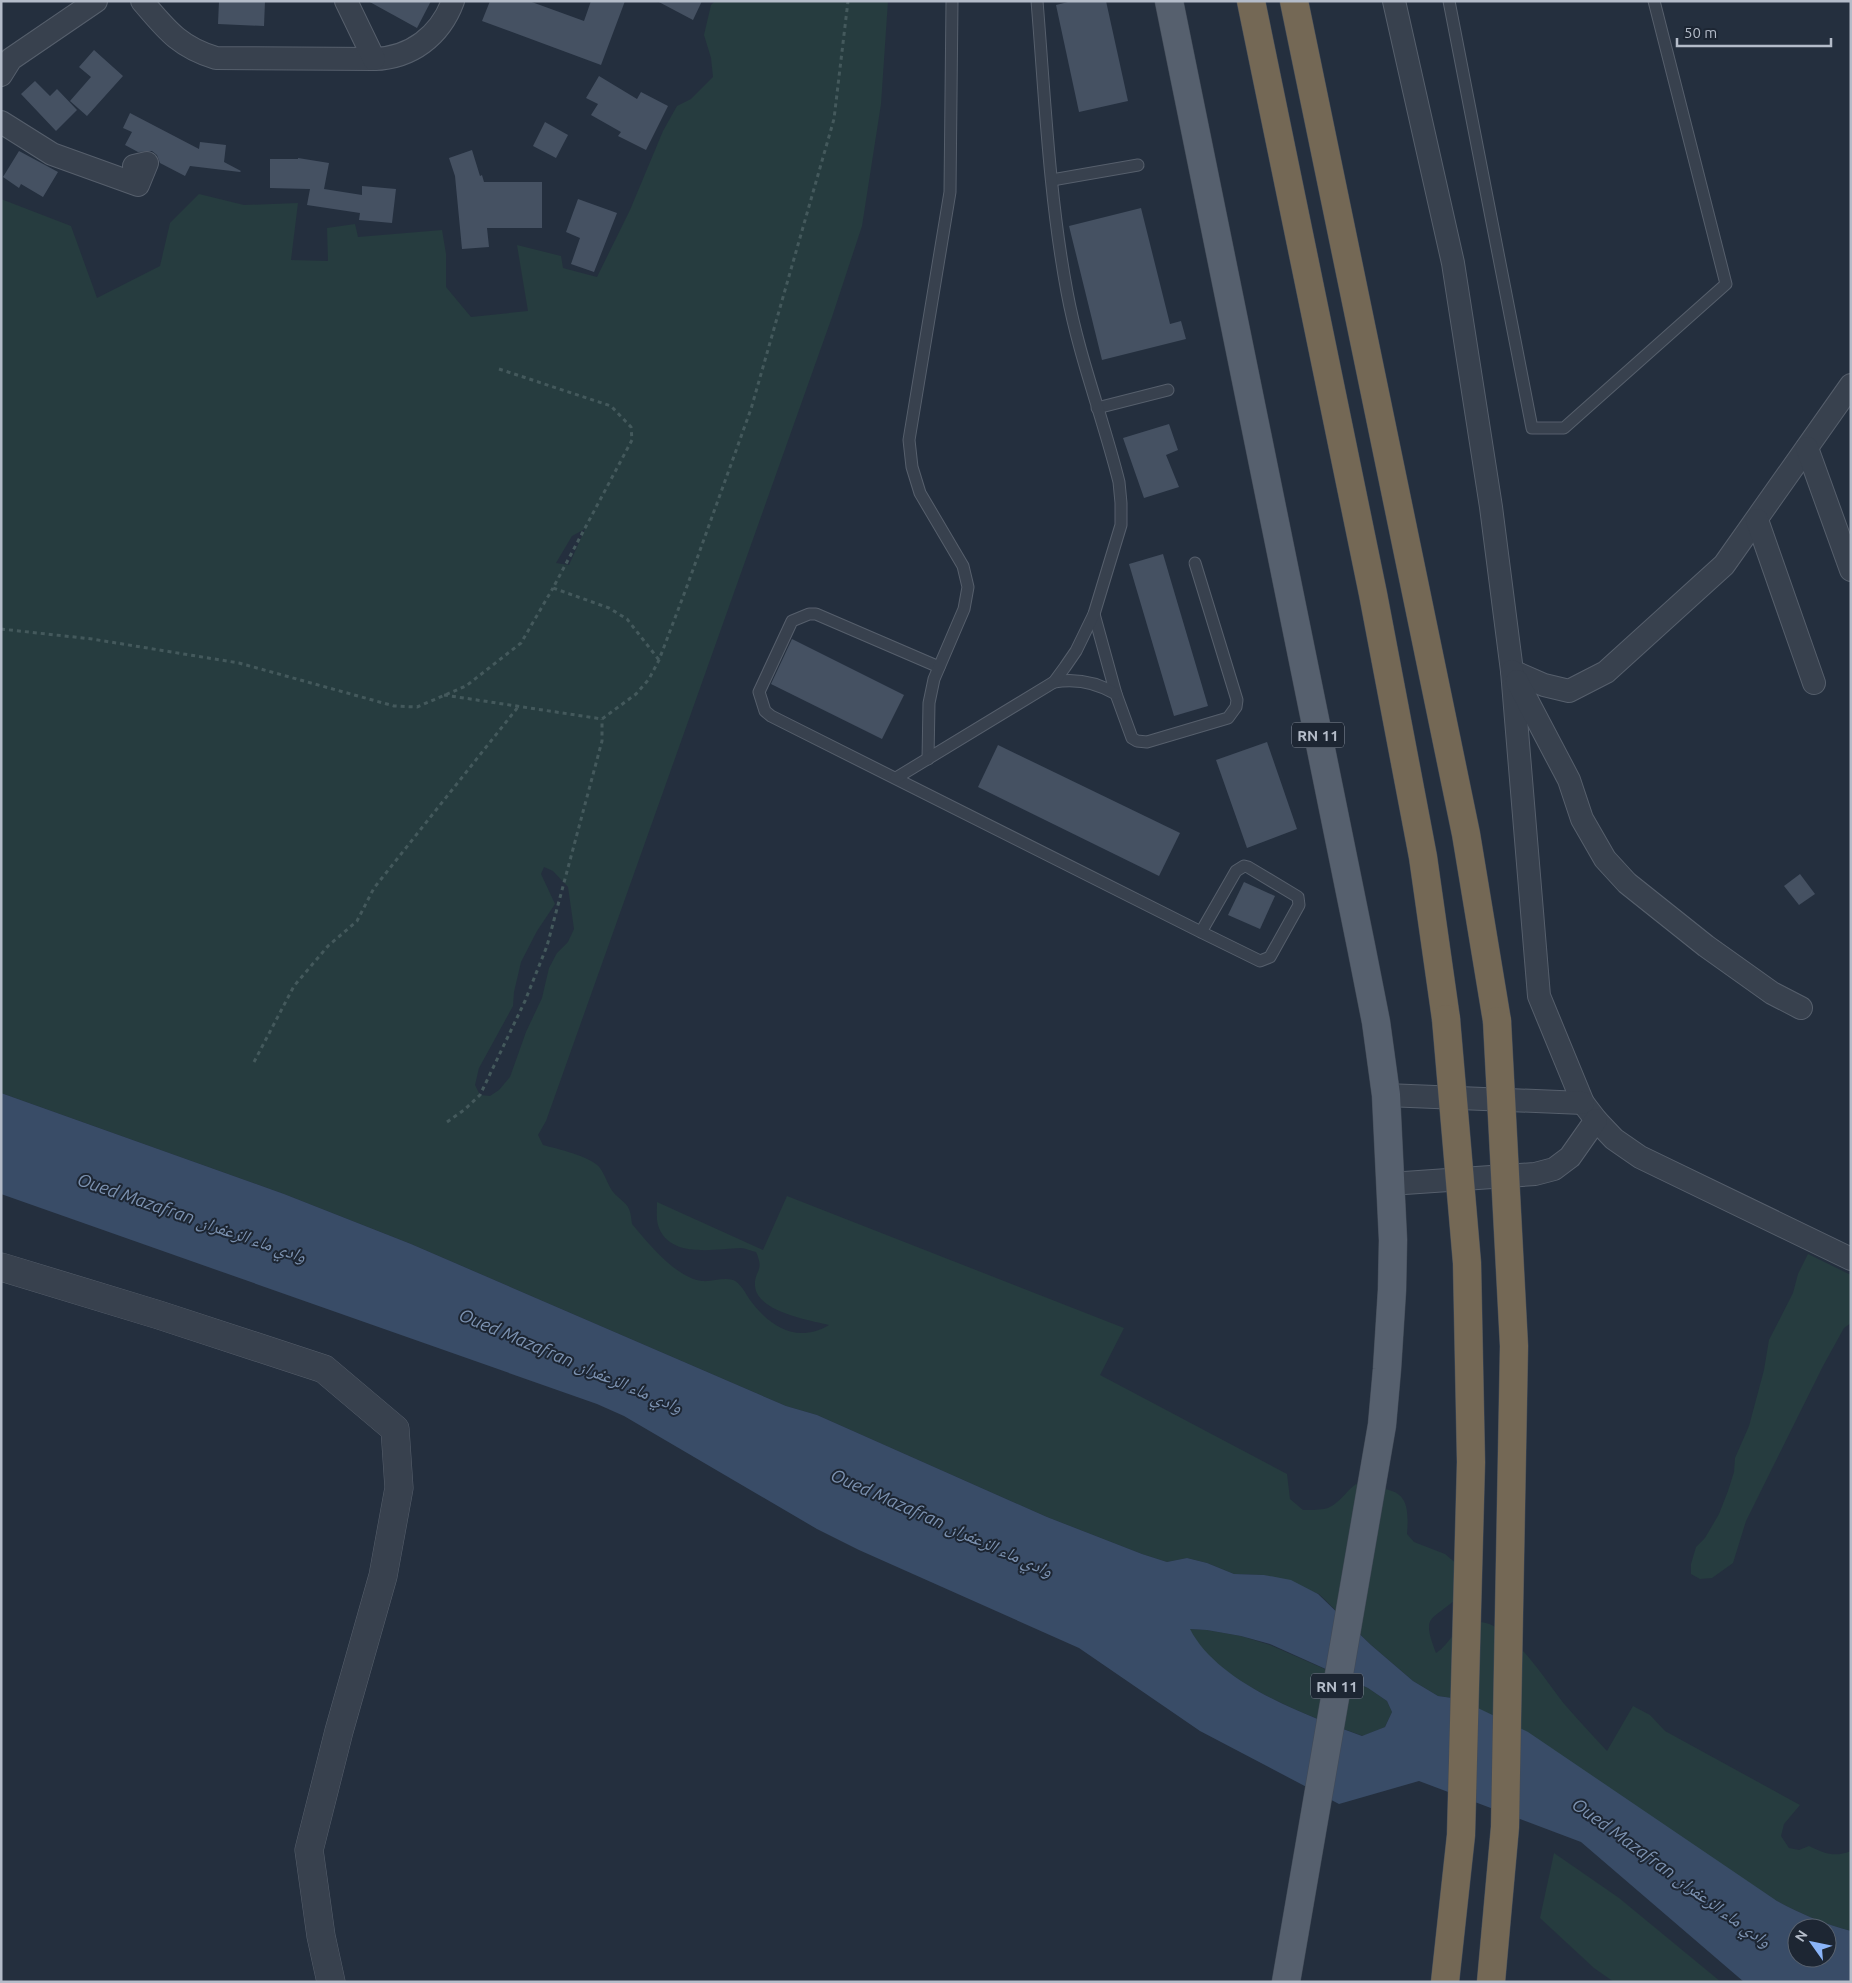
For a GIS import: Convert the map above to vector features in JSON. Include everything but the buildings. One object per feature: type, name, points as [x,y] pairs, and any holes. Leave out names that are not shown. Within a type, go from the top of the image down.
[{"type":"highway","points":[[1251,1],[1373,594],[1424,857],[1446,1019],[1467,1263],[1471,1462],[1461,1835],[1445,1982]]},
{"type":"highway","points":[[1294,1],[1466,834],[1497,1022],[1514,1346],[1505,1827],[1491,1982]]},
{"type":"main road","name":"RN 11","points":[[1169,1],[1361,946],[1376,1022],[1386,1095],[1393,1240],[1392,1290],[1382,1425],[1286,1982]]},
{"type":"street","points":[[1,76],[11,59],[96,1]]},
{"type":"street","points":[[142,1],[172,36],[200,53],[216,58],[374,59],[390,59],[423,43],[438,29],[453,1]]},
{"type":"street","points":[[346,1],[374,59]]},
{"type":"street","points":[[1394,1],[1453,263],[1491,507],[1512,671],[1539,996],[1590,1112],[1614,1139],[1640,1157],[1851,1259]]},
{"type":"street","points":[[1,122],[52,154],[138,185],[147,163],[134,166]]},
{"type":"street","points":[[1512,671],[1544,685],[1569,690],[1606,672],[1724,565],[1851,386]]},
{"type":"street","points":[[1807,448],[1851,570]]},
{"type":"street","points":[[1757,520],[1814,683]]},
{"type":"street","points":[[1512,671],[1569,780],[1582,819],[1605,859],[1627,883],[1706,946],[1772,993],[1801,1008]]},
{"type":"street","points":[[1386,1095],[1590,1112]]},
{"type":"street","points":[[1390,1184],[1535,1174],[1554,1169],[1570,1157],[1590,1112]]},
{"type":"street","points":[[1,1267],[160,1315],[324,1369],[395,1429],[399,1488],[383,1576],[339,1731],[309,1850],[321,1936],[331,1982]]},
{"type":"lane","points":[[928,759],[929,703],[934,679],[964,609],[968,587],[963,566],[920,494],[912,467],[909,440],[950,192],[952,1]]},
{"type":"lane","points":[[896,778],[1054,682],[1076,651],[1094,614],[1121,525],[1119,482],[1082,357],[1067,292],[1052,180],[1037,1]]},
{"type":"lane","points":[[1449,1],[1532,428],[1564,428],[1726,284],[1654,1]]},
{"type":"lane","points":[[1052,180],[1138,165]]},
{"type":"lane","points":[[1097,408],[1168,390]]},
{"type":"lane","points":[[1094,614],[1116,694],[1132,738],[1142,742],[1221,721],[1233,713],[1237,700],[1195,563]]},
{"type":"lane","points":[[939,667],[816,614],[809,614],[792,621],[759,692],[765,711],[771,716],[896,778],[1201,932],[1260,961],[1267,960],[1299,905],[1298,897],[1244,866],[1236,871],[1201,932]]},
{"type":"lane","points":[[1054,682],[1080,680],[1105,687],[1116,694]]},
{"type":"path","points":[[444,695],[602,720],[636,694],[649,679],[659,660],[686,589],[751,409],[834,120],[848,1]]},
{"type":"path","points":[[1,630],[92,639],[239,663],[394,706],[417,707],[466,686],[521,643],[553,588],[632,440],[631,427],[611,406],[499,369]]},
{"type":"path","points":[[553,588],[609,608],[627,618],[659,660]]},
{"type":"path","points":[[254,1062],[294,986],[328,946],[357,921],[374,888],[519,707]]},
{"type":"path","points":[[447,1122],[464,1110],[480,1094],[521,1008],[547,946],[596,769],[602,741],[602,720]]},
{"type":"green space","points":[[715,1],[888,1],[881,104],[862,226],[832,317],[546,1121],[538,1135],[543,1145],[573,1154],[596,1164],[613,1192],[629,1208],[632,1224],[654,1250],[682,1274],[702,1281],[725,1279],[736,1281],[766,1318],[785,1330],[795,1333],[806,1333],[829,1325],[798,1317],[774,1308],[758,1295],[755,1286],[759,1267],[756,1252],[744,1248],[694,1250],[672,1243],[663,1236],[658,1225],[657,1202],[763,1250],[787,1196],[1124,1328],[1100,1375],[1287,1474],[1290,1499],[1303,1510],[1329,1508],[1356,1484],[1391,1491],[1403,1499],[1408,1519],[1407,1534],[1414,1542],[1445,1554],[1458,1565],[1457,1598],[1435,1616],[1429,1625],[1436,1653],[1463,1626],[1477,1622],[1489,1624],[1514,1641],[1566,1706],[1607,1751],[1633,1706],[1650,1715],[1665,1731],[1800,1805],[1784,1824],[1781,1836],[1789,1848],[1799,1850],[1809,1846],[1824,1853],[1834,1854],[1851,1851],[1851,1931],[1837,1927],[1837,1918],[1813,1918],[1777,1901],[1459,1699],[1438,1696],[1413,1681],[1371,1645],[1319,1594],[1264,1575],[1234,1574],[1207,1563],[1187,1558],[1167,1562],[1142,1554],[1047,1517],[817,1415],[786,1406],[411,1244],[284,1194],[1,1093],[1,199],[71,226],[97,298],[160,266],[170,223],[199,194],[244,205],[298,203],[291,260],[328,261],[327,228],[355,224],[358,237],[442,230],[446,254],[446,287],[471,317],[528,311],[517,245],[561,256],[563,268],[597,277],[630,210],[663,131],[677,106],[691,99],[713,77],[711,58],[704,35],[711,5]],"holes":[[[585,529],[569,565],[556,563],[572,536]],[[544,867],[553,871],[568,887],[574,929],[568,942],[557,953],[549,968],[542,998],[526,1032],[510,1077],[499,1090],[490,1096],[480,1095],[475,1085],[479,1068],[513,1006],[514,992],[521,962],[537,931],[555,904],[541,874]]]},
{"type":"green space","points":[[1808,1254],[1851,1275],[1851,1323],[1844,1328],[1823,1366],[1746,1521],[1733,1563],[1712,1578],[1700,1579],[1691,1574],[1691,1564],[1696,1547],[1705,1538],[1719,1514],[1728,1491],[1734,1472],[1735,1458],[1749,1426],[1764,1370],[1769,1340],[1793,1293],[1798,1274]]},
{"type":"green space","points":[[1189,1629],[1241,1636],[1270,1645],[1368,1688],[1387,1701],[1392,1712],[1385,1727],[1363,1736],[1299,1711],[1276,1701],[1234,1677],[1202,1649]]},
{"type":"green space","points":[[1554,1853],[1619,1898],[1721,1982],[1614,1982],[1594,1968],[1540,1918]]},
{"type":"water","name":"Oued Mazafran وادي ماء الزعفران","points":[[1,1093],[284,1194],[411,1244],[786,1406],[817,1415],[1047,1517],[1142,1554],[1167,1562],[1187,1558],[1207,1563],[1234,1574],[1264,1575],[1291,1580],[1318,1594],[1371,1645],[1413,1681],[1438,1696],[1459,1699],[1528,1732],[1777,1901],[1813,1918],[1787,1918],[1787,1968],[1837,1968],[1837,1927],[1851,1931],[1851,1982],[1744,1982],[1581,1842],[1419,1781],[1339,1804],[1200,1731],[1079,1648],[859,1550],[817,1529],[624,1416],[597,1404],[1,1194]],"holes":[[[1190,1629],[1241,1636],[1270,1644],[1368,1688],[1387,1701],[1392,1712],[1385,1727],[1362,1736],[1316,1719],[1266,1696],[1242,1682],[1221,1666],[1203,1649]]]}]
